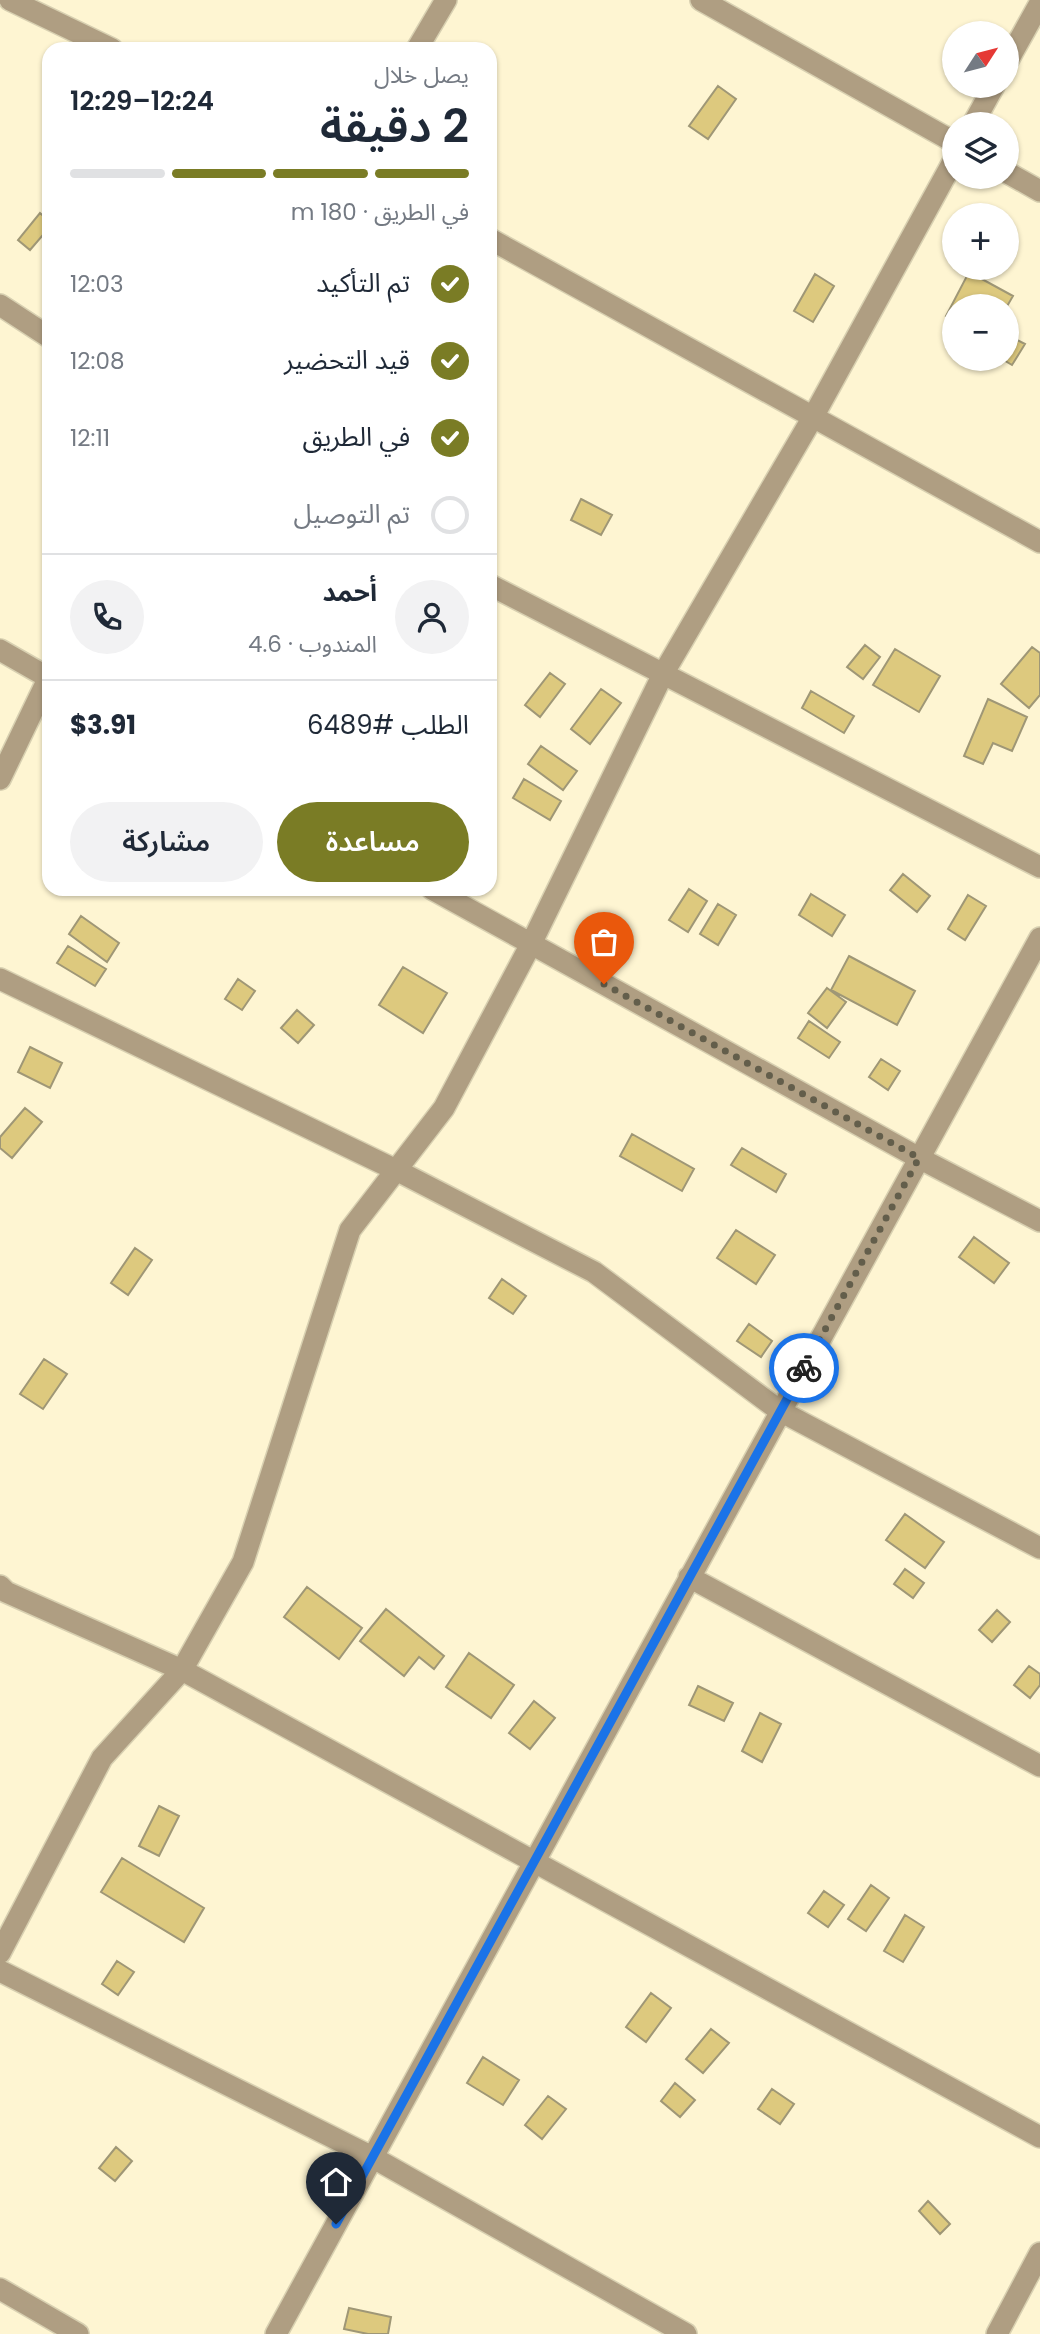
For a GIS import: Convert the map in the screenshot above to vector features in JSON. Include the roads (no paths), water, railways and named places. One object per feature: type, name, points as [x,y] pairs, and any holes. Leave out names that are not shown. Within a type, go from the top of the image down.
[{"type":"street","points":[[10,0],[97,42]]},
{"type":"street","points":[[420,42],[446,0]]},
{"type":"street","points":[[701,0],[942,135]]},
{"type":"street","points":[[1019,40],[1040,2]]},
{"type":"street","points":[[1019,179],[1040,191]]},
{"type":"street","points":[[0,1953],[102,1758],[182,1670],[243,1562],[349,1230],[444,1108],[531,944],[663,674],[813,417],[942,182]]},
{"type":"street","points":[[497,243],[1040,542]]},
{"type":"street","points":[[0,305],[42,332]]},
{"type":"street","points":[[497,589],[1040,867]]},
{"type":"street","points":[[0,650],[42,673]]},
{"type":"street","points":[[0,779],[42,692]]},
{"type":"street","points":[[445,896],[919,1158],[1040,1221]]},
{"type":"street","points":[[276,2334],[1040,938]]},
{"type":"street","points":[[0,979],[396,1170],[594,1272],[780,1411],[1040,1548]]},
{"type":"street","points":[[689,1577],[1040,1766]]},
{"type":"street","points":[[0,1586],[6,1592],[182,1670],[1040,2137]]},
{"type":"street","points":[[0,1971],[372,2157],[686,2334]]},
{"type":"street","points":[[997,2334],[1040,2253]]},
{"type":"street","points":[[0,2289],[78,2334]]}]
